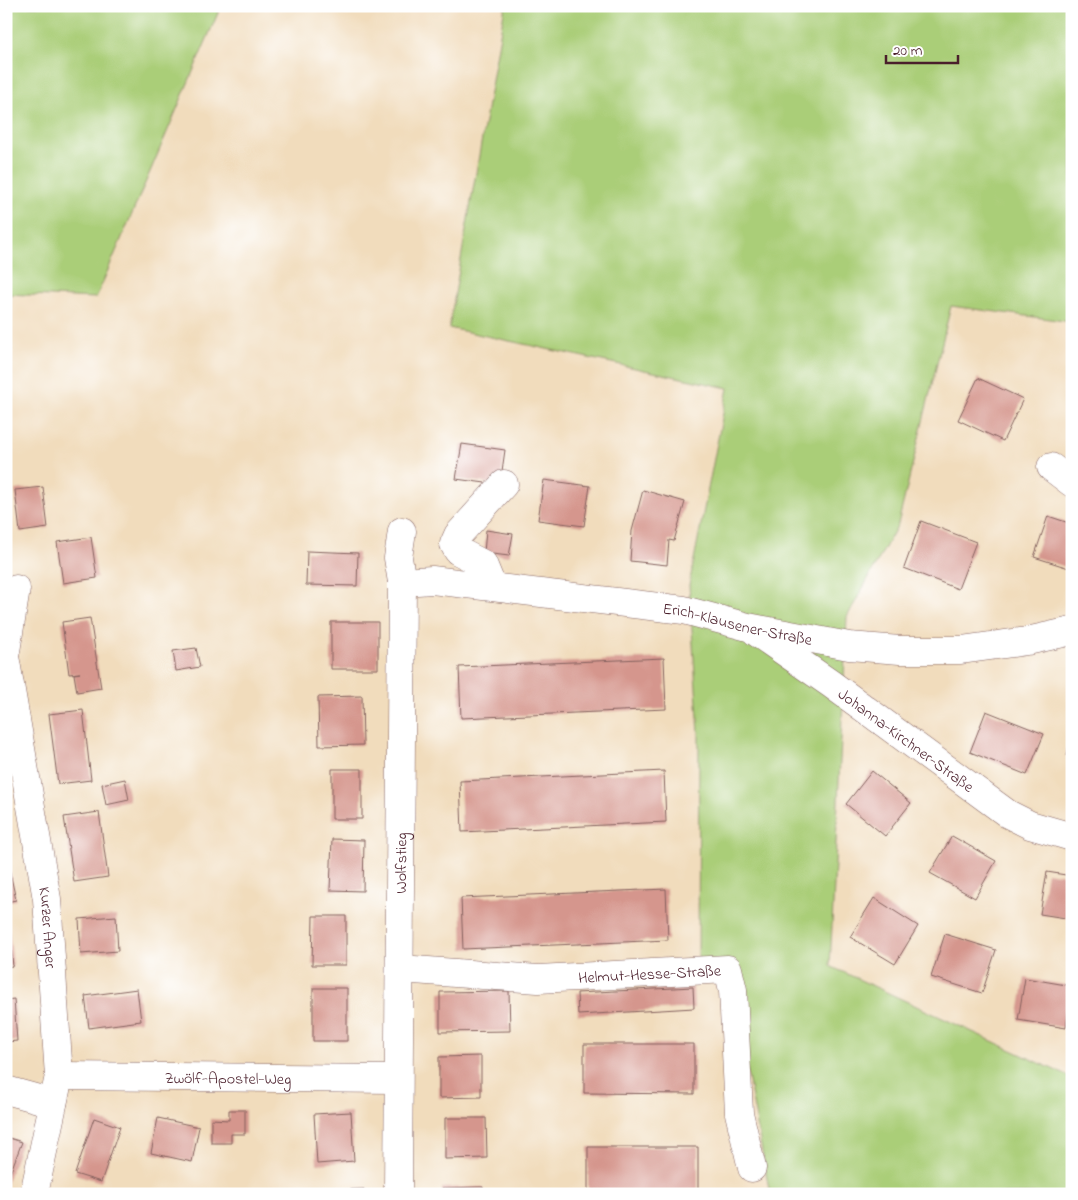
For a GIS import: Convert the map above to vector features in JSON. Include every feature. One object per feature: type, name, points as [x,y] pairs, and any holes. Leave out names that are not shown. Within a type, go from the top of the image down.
[{"type":"street","points":[[492,586],[483,564],[458,551],[454,544],[458,535],[504,484]]},
{"type":"street","name":"Wolfstieg","points":[[398,1194],[402,582],[398,558],[402,531]]},
{"type":"street","name":"Erich-Klausener-Straße","points":[[402,582],[432,580],[684,610],[748,627],[849,646],[900,650],[961,650],[1027,641],[1072,632]]},
{"type":"street","points":[[6,651],[16,589]]},
{"type":"street","name":"Johanna-Kirchner-Straße","points":[[748,627],[831,684],[1008,814],[1030,825],[1072,837]]},
{"type":"street","name":"Kurzer Anger","points":[[6,662],[47,899],[59,1076],[34,1194]]},
{"type":"street","name":"Helmut-Hesse-Straße","points":[[400,969],[538,979],[728,969],[733,990],[739,1114],[752,1168]]},
{"type":"street","name":"Zwölf-Apostel-Weg","points":[[59,1076],[398,1079]]},
{"type":"street","points":[[6,1090],[53,1103]]},
{"type":"green space","points":[[6,6],[221,6],[96,298],[6,294]]},
{"type":"green space","points":[[505,6],[1072,6],[1072,322],[951,306],[898,524],[847,617],[830,966],[1072,1078],[1072,1194],[770,1194],[728,970],[698,972],[699,733],[689,585],[728,388],[449,328]]},
{"type":"building","points":[[978,378],[1023,399],[1003,441],[958,420]]},
{"type":"building","points":[[462,444],[505,450],[500,485],[456,479]]},
{"type":"building","points":[[544,480],[590,486],[584,526],[538,520]]},
{"type":"building","points":[[43,487],[48,528],[20,532],[15,490]]},
{"type":"building","points":[[643,490],[685,502],[674,541],[669,540],[667,565],[630,561],[632,531]]},
{"type":"building","points":[[1048,516],[1072,524],[1072,569],[1034,557]]},
{"type":"building","points":[[921,521],[976,542],[958,589],[904,568]]},
{"type":"building","points":[[486,530],[513,534],[509,556],[484,553]]},
{"type":"building","points":[[91,537],[97,578],[63,583],[57,542]]},
{"type":"building","points":[[307,551],[358,553],[357,586],[306,585]]},
{"type":"building","points":[[90,618],[101,688],[77,692],[74,674],[80,673],[69,674],[62,622]]},
{"type":"building","points":[[331,622],[378,622],[378,669],[331,669]]},
{"type":"building","points":[[196,648],[200,667],[176,671],[173,651]]},
{"type":"building","points":[[664,658],[666,709],[461,718],[459,667]]},
{"type":"building","points":[[362,696],[363,745],[319,746],[318,697]]},
{"type":"building","points":[[83,710],[91,780],[58,784],[49,714]]},
{"type":"building","points":[[986,711],[1044,734],[1027,775],[970,752]]},
{"type":"building","points":[[1072,732],[1072,757],[1067,756]]},
{"type":"building","points":[[332,769],[362,769],[362,819],[332,819]]},
{"type":"building","points":[[664,771],[666,822],[462,832],[460,781]]},
{"type":"building","points":[[872,771],[911,803],[885,836],[846,804]]},
{"type":"building","points":[[125,779],[129,800],[106,805],[102,784]]},
{"type":"building","points":[[99,812],[108,877],[74,882],[64,817]]},
{"type":"building","points":[[952,836],[996,861],[975,898],[930,873]]},
{"type":"building","points":[[332,839],[364,840],[363,891],[330,890]]},
{"type":"building","points":[[6,854],[16,900],[6,902]]},
{"type":"building","points":[[1047,872],[1072,876],[1072,919],[1040,914]]},
{"type":"building","points":[[666,889],[668,940],[463,949],[461,898]]},
{"type":"building","points":[[874,898],[918,926],[895,964],[850,937]]},
{"type":"building","points":[[116,916],[118,951],[81,954],[79,919]]},
{"type":"building","points":[[313,916],[346,916],[346,965],[312,965]]},
{"type":"building","points":[[6,931],[9,931],[13,966],[6,967]]},
{"type":"building","points":[[945,934],[996,950],[982,993],[931,977]]},
{"type":"building","points":[[1025,978],[1072,986],[1066,1028],[1018,1020]]},
{"type":"building","points":[[693,987],[694,1008],[578,1015],[577,993]]},
{"type":"building","points":[[313,988],[347,988],[347,1041],[313,1041]]},
{"type":"building","points":[[137,989],[141,1021],[89,1028],[85,996]]},
{"type":"building","points":[[509,991],[510,1031],[440,1032],[440,992]]},
{"type":"building","points":[[14,999],[17,1041],[6,1042],[6,1000]]},
{"type":"building","points":[[584,1044],[694,1044],[694,1094],[584,1093]]},
{"type":"building","points":[[481,1056],[481,1097],[439,1098],[439,1057]]},
{"type":"building","points":[[229,1110],[245,1110],[245,1134],[231,1134],[231,1143],[211,1143],[211,1119],[229,1120]]},
{"type":"building","points":[[351,1112],[354,1161],[317,1164],[314,1114]]},
{"type":"building","points":[[94,1118],[120,1127],[101,1182],[75,1174]]},
{"type":"building","points":[[158,1118],[199,1127],[192,1162],[151,1153]]},
{"type":"building","points":[[445,1118],[486,1118],[487,1158],[445,1159]]},
{"type":"building","points":[[6,1137],[22,1142],[6,1184]]},
{"type":"building","points":[[588,1147],[698,1147],[698,1194],[588,1194]]},
{"type":"building","points":[[483,1187],[483,1194],[442,1194],[442,1188]]},
{"type":"building","points":[[364,1189],[364,1194],[330,1194],[330,1190]]}]
